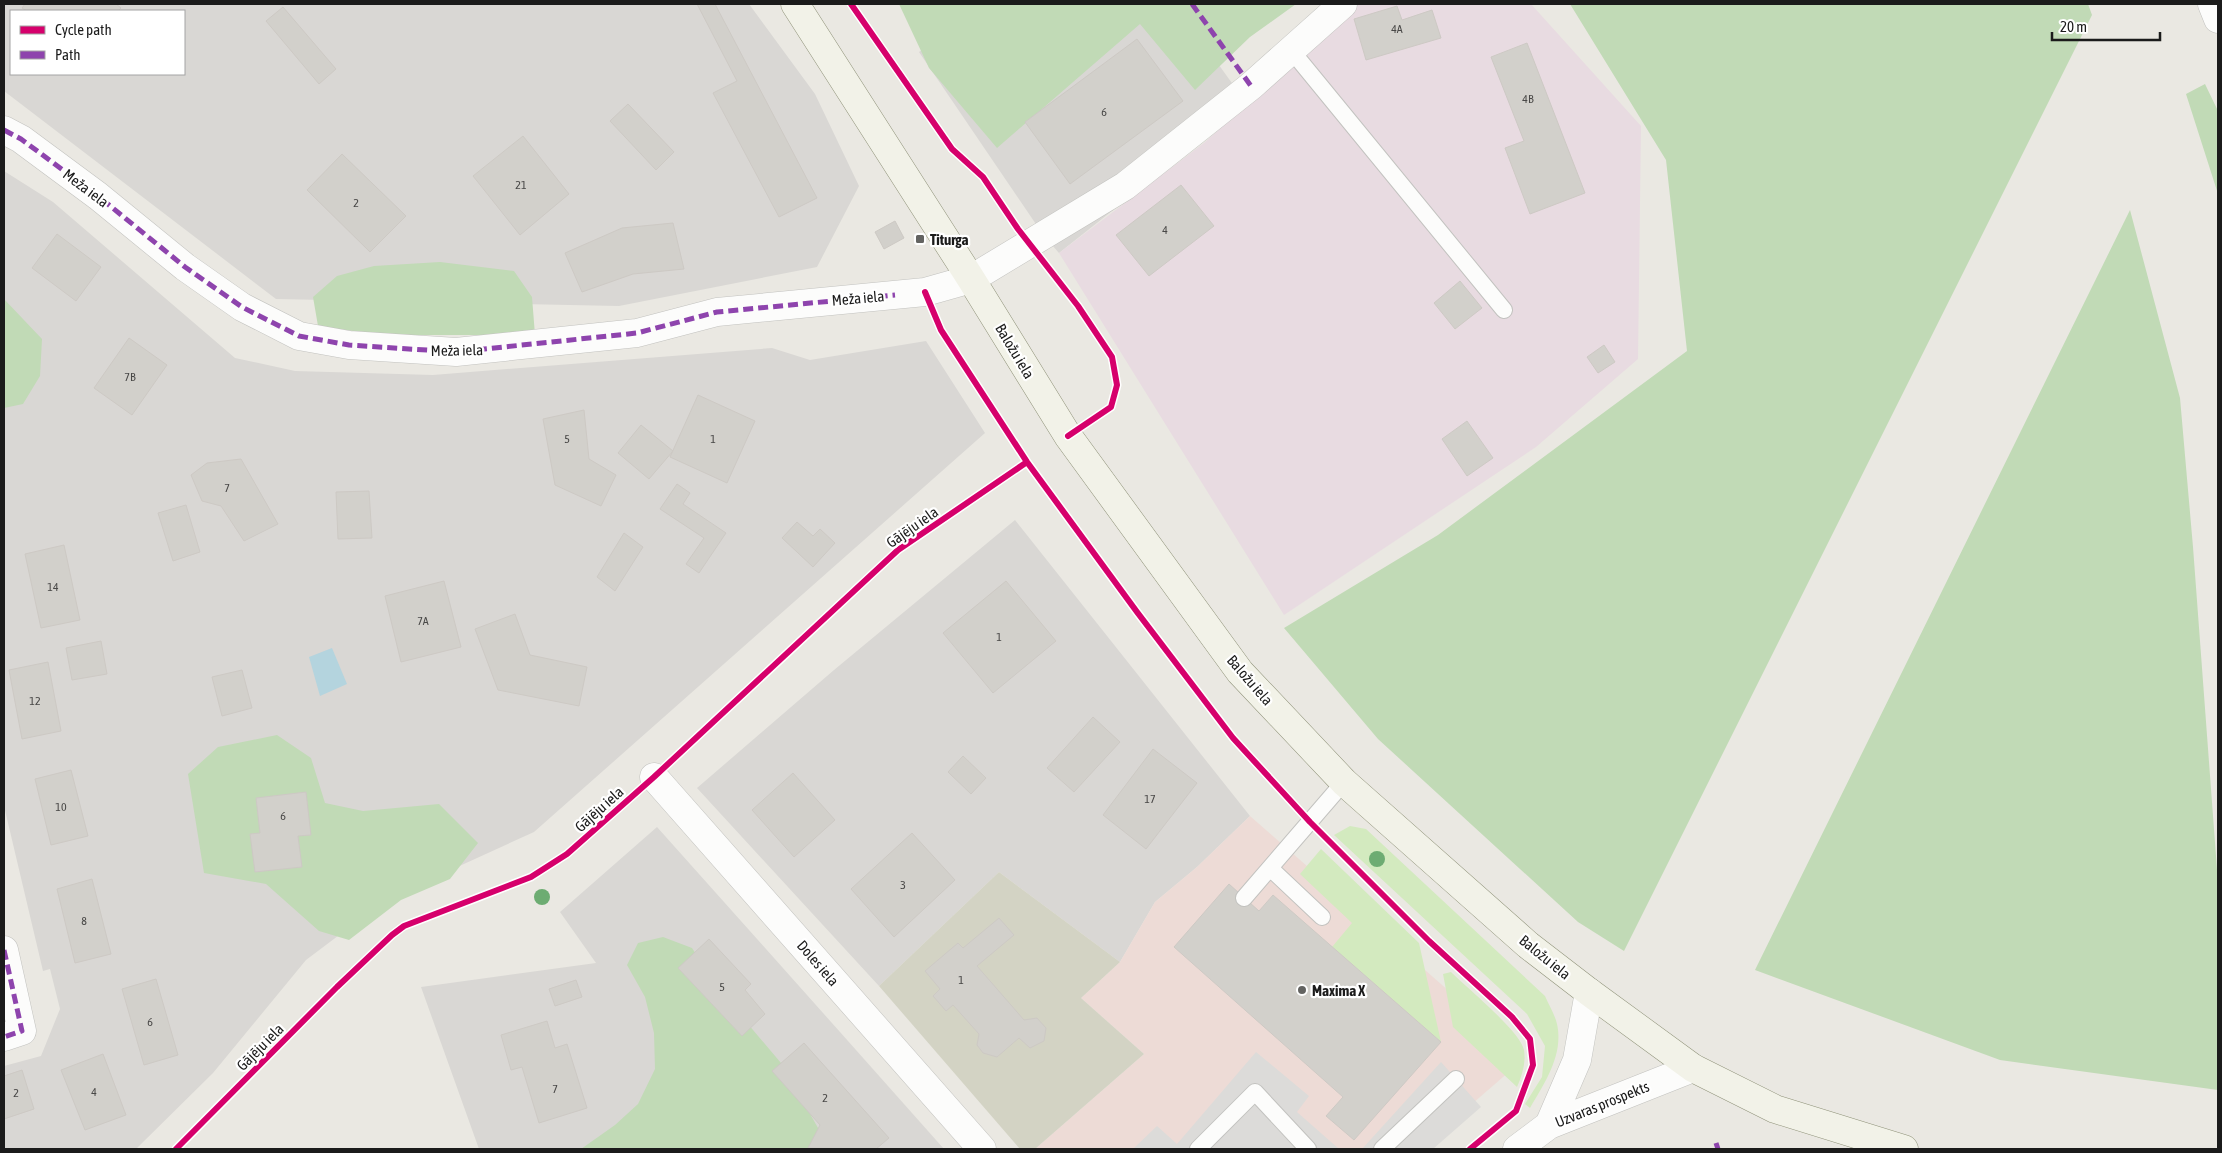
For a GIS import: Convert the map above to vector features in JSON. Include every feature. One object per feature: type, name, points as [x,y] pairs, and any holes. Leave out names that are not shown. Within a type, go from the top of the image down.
[{"type":"main road","name":"Baložu iela","points":[[795,4],[972,279],[1068,436],[1240,672],[1344,782],[1528,945],[1693,1068],[1775,1109],[1904,1149]]},
{"type":"street","name":"Meža iela","points":[[4,130],[21,139],[83,184],[185,267],[242,307],[299,336],[349,345],[456,352],[572,342],[636,333],[717,312],[925,292],[972,279],[1124,186],[1251,86],[1343,4]]},
{"type":"street","points":[[2212,4],[2218,19]]},
{"type":"street","name":"Doles iela","points":[[654,777],[982,1149]]},
{"type":"street","points":[[4,950],[22,1032],[4,1037]]},
{"type":"street","points":[[1549,1125],[1577,1060],[1589,992]]},
{"type":"street","name":"Uzvaras prospekts","points":[[1517,1149],[1549,1125],[1693,1068]]},
{"type":"lane","points":[[1291,50],[1504,310]]},
{"type":"lane","points":[[1244,898],[1344,782]]},
{"type":"lane","points":[[1270,868],[1322,917]]},
{"type":"lane","points":[[1382,1149],[1456,1078]]},
{"type":"lane","points":[[1198,1149],[1255,1092],[1308,1149]]},
{"type":"shaded area","points":[[4,4],[749,4],[815,94],[859,186],[817,267],[619,306],[276,299],[4,91]]},
{"type":"shaded area","points":[[988,4],[1175,4],[1247,104],[1059,253],[1044,236],[919,52]]},
{"type":"shaded area","points":[[1357,4],[1531,4],[1641,126],[1638,359],[1536,447],[1284,615],[1059,253],[1204,143]]},
{"type":"shaded area","points":[[4,171],[53,202],[235,358],[295,371],[433,375],[772,348],[810,360],[926,341],[985,433],[534,832],[387,899],[306,960],[213,1073],[136,1149],[4,1149],[4,1066],[41,1056],[60,1009],[50,969],[43,971],[4,806]]},
{"type":"shaded area","points":[[1015,520],[1250,816],[1197,867],[1155,902],[1120,962],[999,872],[879,986],[697,788],[834,670]]},
{"type":"shaded area","points":[[1250,816],[1525,1058],[1420,1149],[1035,1149],[1144,1054],[1081,998],[1120,962],[1155,902],[1197,867]]},
{"type":"shaded area","points":[[657,827],[944,1149],[479,1149],[421,987],[596,963],[560,912]]},
{"type":"shaded area","points":[[999,872],[1120,962],[1081,998],[1144,1054],[1035,1149],[1020,1149],[879,986]]},
{"type":"shaded area","points":[[1256,1052],[1309,1096],[1297,1112],[1339,1149],[1133,1149],[1157,1126],[1177,1144]]},
{"type":"shaded area","points":[[1441,1062],[1481,1107],[1433,1149],[1362,1149]]},
{"type":"green space","points":[[899,4],[1296,4],[1250,37],[1195,90],[1140,24],[997,148],[929,68]]},
{"type":"green space","points":[[1570,4],[2088,4],[2092,15],[1624,951],[1578,922],[1378,739],[1284,628],[1438,535],[1687,351],[1666,160]]},
{"type":"green space","points":[[2205,84],[2218,111],[2218,194],[2186,94]]},
{"type":"green space","points":[[2130,210],[2180,398],[2218,883],[2218,1090],[2000,1060],[1755,970]]},
{"type":"green space","points":[[440,262],[514,271],[532,297],[535,335],[381,335],[318,326],[313,297],[337,276],[374,266]]},
{"type":"green space","points":[[4,299],[42,339],[40,376],[23,404],[4,408]]},
{"type":"green space","points":[[277,735],[311,758],[325,803],[363,811],[439,804],[478,843],[450,879],[401,900],[349,940],[319,931],[266,884],[204,873],[188,774],[218,747]]},
{"type":"green space","points":[[1350,826],[1366,829],[1545,996],[1557,1024],[1558,1047],[1551,1069],[1530,1108],[1525,1104],[1542,1077],[1545,1046],[1527,1014],[1334,835]]},
{"type":"green space","points":[[1321,849],[1419,943],[1441,1042],[1332,947],[1352,923],[1300,874]]},
{"type":"green space","points":[[663,937],[692,948],[720,991],[781,1063],[830,1149],[581,1149],[615,1125],[638,1104],[655,1069],[654,1033],[645,997],[627,965],[638,943]]},
{"type":"green space","points":[[1451,972],[1492,1009],[1520,1042],[1524,1050],[1524,1065],[1517,1087],[1453,1027],[1443,974]]},
{"type":"water","points":[[332,648],[347,684],[320,696],[309,657]]},
{"type":"building","points":[[25,4],[116,4],[121,8],[119,10],[25,10],[22,8]]},
{"type":"building","points":[[697,4],[715,4],[817,198],[779,217],[713,93],[737,81]]},
{"type":"building","points":[[1397,6],[1402,20],[1432,10],[1441,38],[1366,60],[1354,19]]},
{"type":"building","points":[[283,7],[336,69],[319,84],[266,21]]},
{"type":"building","points":[[1137,39],[1183,101],[1070,184],[1025,122]]},
{"type":"building","points":[[1527,43],[1585,193],[1530,214],[1505,148],[1524,141],[1491,57]]},
{"type":"building","points":[[628,104],[674,152],[656,170],[610,121]]},
{"type":"building","points":[[523,136],[569,194],[520,235],[473,176]]},
{"type":"building","points":[[342,154],[406,216],[370,252],[307,190]]},
{"type":"building","points":[[1181,185],[1214,226],[1149,276],[1116,235]]},
{"type":"building","points":[[895,221],[904,238],[884,249],[875,232]]},
{"type":"building","points":[[673,223],[684,269],[633,274],[582,292],[565,253],[622,228]]},
{"type":"building","points":[[57,234],[101,267],[76,301],[32,268]]},
{"type":"building","points":[[1460,281],[1482,308],[1455,329],[1434,303]]},
{"type":"building","points":[[129,338],[167,365],[132,415],[94,388]]},
{"type":"building","points":[[1604,345],[1615,362],[1598,373],[1587,357]]},
{"type":"building","points":[[698,395],[755,421],[727,483],[670,457]]},
{"type":"building","points":[[584,410],[589,459],[616,475],[601,506],[555,485],[543,419]]},
{"type":"building","points":[[1467,421],[1493,458],[1467,476],[1442,439]]},
{"type":"building","points":[[641,425],[673,451],[649,479],[618,453]]},
{"type":"building","points":[[241,459],[278,524],[244,541],[221,506],[202,501],[191,475],[207,463]]},
{"type":"building","points":[[677,484],[690,493],[683,504],[726,533],[699,573],[686,564],[704,538],[660,509]]},
{"type":"building","points":[[369,491],[372,538],[338,539],[336,492]]},
{"type":"building","points":[[186,505],[200,552],[173,561],[158,513]]},
{"type":"building","points":[[797,522],[813,536],[820,529],[835,543],[813,567],[782,538]]},
{"type":"building","points":[[624,533],[643,547],[615,591],[597,577]]},
{"type":"building","points":[[64,545],[80,620],[41,628],[25,554]]},
{"type":"building","points":[[444,581],[461,647],[401,662],[385,596]]},
{"type":"building","points":[[1006,581],[1056,641],[993,693],[943,633]]},
{"type":"building","points":[[515,614],[530,655],[587,667],[579,706],[498,690],[475,629]]},
{"type":"building","points":[[101,641],[107,674],[72,680],[66,648]]},
{"type":"building","points":[[48,662],[61,731],[22,739],[9,670]]},
{"type":"building","points":[[242,670],[252,708],[222,716],[212,677]]},
{"type":"building","points":[[1093,717],[1120,742],[1074,792],[1047,768]]},
{"type":"building","points":[[1153,749],[1197,783],[1146,849],[1103,815]]},
{"type":"building","points":[[963,756],[986,778],[971,794],[948,772]]},
{"type":"building","points":[[71,770],[88,836],[51,845],[35,779]]},
{"type":"building","points":[[793,773],[835,820],[794,857],[752,810]]},
{"type":"building","points":[[306,792],[311,835],[298,836],[302,867],[255,872],[250,834],[260,833],[256,798]]},
{"type":"building","points":[[912,833],[955,880],[894,937],[851,889]]},
{"type":"building","points":[[92,879],[111,954],[75,963],[57,889]]},
{"type":"building","name":"Maxima X","points":[[1229,884],[1259,911],[1273,895],[1441,1042],[1354,1140],[1326,1116],[1343,1097],[1174,947]]},
{"type":"building","points":[[999,918],[1014,935],[977,966],[1024,1020],[1037,1018],[1046,1028],[1044,1041],[1030,1048],[1019,1038],[997,1057],[983,1053],[977,1045],[979,1034],[953,1005],[946,1011],[933,996],[940,989],[925,971],[958,943],[963,948]]},
{"type":"building","points":[[709,939],[751,984],[745,990],[765,1014],[742,1036],[678,968]]},
{"type":"building","points":[[156,979],[178,1055],[144,1065],[122,989]]},
{"type":"building","points":[[576,980],[582,997],[555,1006],[549,989]]},
{"type":"building","points":[[547,1021],[555,1048],[567,1044],[587,1108],[539,1123],[522,1067],[511,1070],[501,1035]]},
{"type":"building","points":[[804,1043],[889,1138],[876,1149],[808,1148],[820,1125],[772,1071]]},
{"type":"building","points":[[103,1054],[126,1115],[85,1130],[61,1070]]},
{"type":"building","points":[[22,1070],[34,1109],[4,1119],[4,1076]]},
{"type":"marked path","points":[[1192,4],[1251,86]]},
{"type":"marked path","points":[[4,130],[21,139],[98,196],[185,267],[242,307],[299,336],[349,345],[456,352],[637,333],[717,312],[895,295]]},
{"type":"marked path","points":[[4,950],[22,1031],[4,1037]]},
{"type":"marked path","points":[[1716,1143],[1718,1149]]},
{"type":"cycle path","points":[[851,4],[952,149],[983,177],[1018,229],[1078,306],[1112,357],[1117,385],[1111,407],[1068,436]]},
{"type":"cycle path","points":[[925,292],[941,330],[1027,462],[1137,612],[1233,738],[1310,822],[1429,941],[1512,1017],[1530,1039],[1533,1065],[1516,1111],[1470,1149]]},
{"type":"cycle path","name":"Gājēju iela","points":[[176,1149],[337,987],[392,935],[404,926],[531,877],[567,854],[654,777],[898,550],[1027,462]]},
{"type":"place","name":"Titurga","points":[[920,239]]},
{"type":"place","name":"Maxima X","points":[[1302,990]]}]
